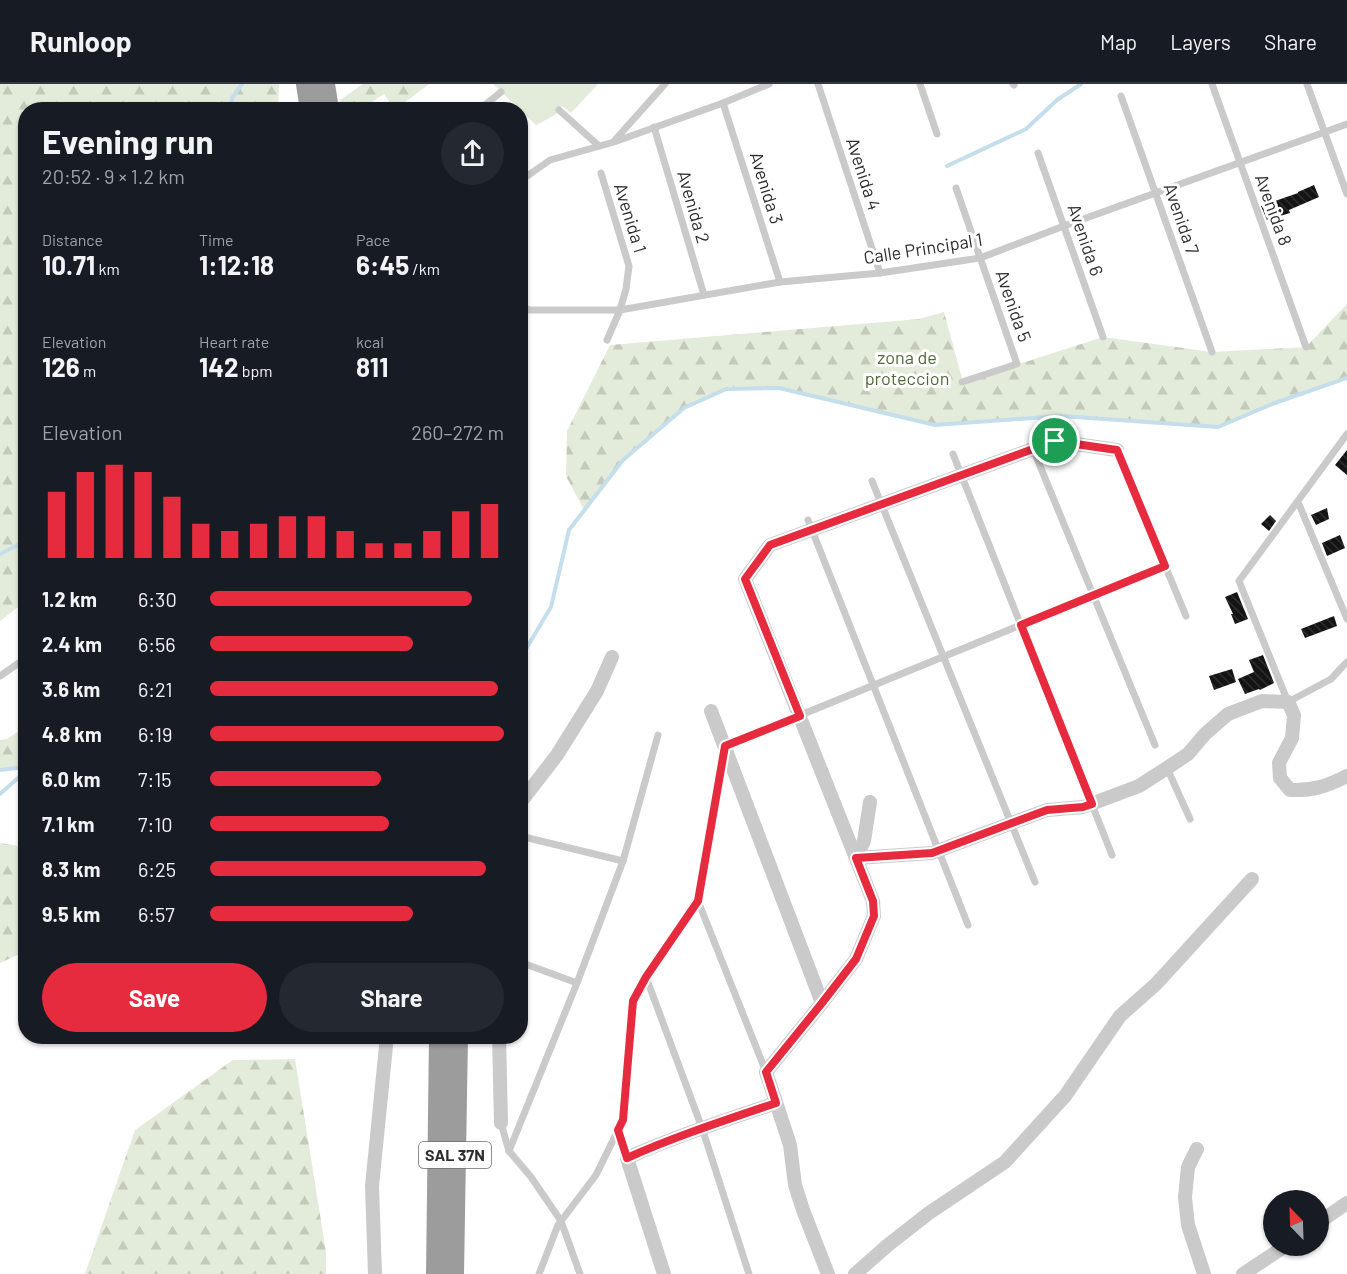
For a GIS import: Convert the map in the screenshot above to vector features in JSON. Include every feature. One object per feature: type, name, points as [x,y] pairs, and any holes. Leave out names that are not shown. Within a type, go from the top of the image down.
[{"type":"highway","points":[[307,84],[310,102]]},
{"type":"highway","points":[[324,84],[327,102]]},
{"type":"highway","name":"SAL 37N","points":[[437,1274],[440,1044]]},
{"type":"highway","name":"SAL 37N","points":[[453,1274],[457,1044]]},
{"type":"street","points":[[828,1274],[795,1185],[790,1145],[766,1072],[856,959],[874,916],[873,901],[745,579],[770,545],[810,525],[882,504],[1055,441],[1117,450]]},
{"type":"street","points":[[528,793],[558,755],[597,691],[612,657]]},
{"type":"street","points":[[856,858],[932,853],[1047,810],[1083,807],[1139,786],[1188,754],[1205,734],[1228,714],[1262,700],[1287,702],[1294,715],[1292,738],[1280,763],[1280,778],[1290,790],[1305,791],[1332,784],[1347,776]]},
{"type":"street","points":[[711,711],[822,1003]]},
{"type":"street","points":[[856,858],[864,841],[870,802]]},
{"type":"street","points":[[855,1274],[929,1213],[1005,1162],[1065,1096],[1120,1016],[1156,984],[1252,879]]},
{"type":"street","points":[[375,1274],[372,1186],[386,1044]]},
{"type":"street","points":[[499,1044],[501,1123]]},
{"type":"street","points":[[664,1274],[627,1158],[653,1146],[776,1103]]},
{"type":"street","points":[[1197,1149],[1188,1167],[1185,1197],[1188,1226],[1204,1274]]},
{"type":"street","points":[[1329,1215],[1347,1203]]},
{"type":"street","points":[[1243,1274],[1270,1256]]},
{"type":"lane","points":[[614,142],[665,84]]},
{"type":"lane","points":[[528,176],[550,160],[614,142],[769,84]]},
{"type":"lane","name":"Avenida 4","points":[[818,84],[880,273]]},
{"type":"lane","points":[[920,84],[937,134]]},
{"type":"lane","name":"Avenida 8","points":[[1212,84],[1306,347]]},
{"type":"lane","points":[[1307,84],[1347,194]]},
{"type":"lane","points":[[489,102],[501,92]]},
{"type":"lane","name":"Avenida 7","points":[[1121,96],[1212,352]]},
{"type":"lane","name":"Avenida 3","points":[[723,103],[780,282]]},
{"type":"lane","points":[[559,110],[599,146]]},
{"type":"lane","name":"Calle Principal 1","points":[[528,309],[620,310],[780,282],[880,273],[980,258],[1155,192],[1347,124]]},
{"type":"lane","name":"Avenida 2","points":[[654,127],[704,295]]},
{"type":"lane","name":"Avenida 6","points":[[1038,153],[1103,337]]},
{"type":"lane","name":"Avenida 1","points":[[601,173],[629,266],[620,310],[607,340]]},
{"type":"lane","name":"Avenida 5","points":[[956,189],[1017,364],[962,382]]},
{"type":"lane","points":[[1347,434],[1239,581],[1287,702],[1331,679],[1347,662]]},
{"type":"lane","points":[[1033,449],[1155,745]]},
{"type":"lane","points":[[1117,450],[1186,616]]},
{"type":"lane","points":[[953,454],[1112,855]]},
{"type":"lane","points":[[872,481],[1035,882]]},
{"type":"lane","points":[[1298,502],[1347,619]]},
{"type":"lane","points":[[810,525],[968,925]]},
{"type":"lane","points":[[539,1274],[558,1225],[596,1175],[623,1120],[633,1001],[646,977],[698,901],[725,746],[1165,566]]},
{"type":"lane","points":[[0,676],[18,664]]},
{"type":"lane","points":[[509,1151],[623,861],[658,735]]},
{"type":"lane","points":[[1167,768],[1190,819]]},
{"type":"lane","points":[[528,838],[623,861]]},
{"type":"lane","points":[[698,901],[766,1072]]},
{"type":"lane","points":[[528,965],[577,982]]},
{"type":"lane","points":[[646,977],[702,1128],[749,1274]]},
{"type":"lane","points":[[501,1123],[509,1151],[531,1177],[561,1221],[580,1274]]},
{"type":"lane","points":[[618,1130],[627,1158]]},
{"type":"green space","points":[[0,84],[279,84],[278,102],[18,102],[18,607],[0,621]]},
{"type":"green space","points":[[363,84],[429,84],[405,102],[389,102],[384,94],[372,102],[340,102],[340,100]]},
{"type":"green space","points":[[493,84],[598,84],[571,113],[562,106],[555,115],[536,125],[528,117],[528,102],[512,102]]},
{"type":"green space","name":"zona de proteccion","points":[[1347,304],[1347,378],[1272,404],[1218,427],[1061,416],[935,425],[779,388],[726,389],[684,408],[623,460],[584,510],[566,476],[567,431],[610,345],[919,319],[944,312],[963,382],[1103,337],[1212,352],[1306,347]]},
{"type":"green space","points":[[18,732],[18,768],[0,770],[0,740],[7,739]]},
{"type":"green space","points":[[0,843],[18,846],[18,955],[0,963]]},
{"type":"green space","points":[[295,1059],[326,1252],[326,1274],[85,1274],[135,1130],[233,1060]]},
{"type":"building","points":[[1314,185],[1319,197],[1289,210],[1290,213],[1267,220],[1261,206]]},
{"type":"building","points":[[1347,450],[1347,475],[1335,465]]},
{"type":"building","points":[[1327,508],[1329,519],[1316,525],[1311,515]]},
{"type":"building","points":[[1270,515],[1276,521],[1269,531],[1261,524]]},
{"type":"building","points":[[1340,535],[1345,548],[1327,556],[1322,543]]},
{"type":"building","points":[[1237,592],[1248,619],[1235,624],[1225,597]]},
{"type":"building","points":[[1334,616],[1337,626],[1305,638],[1301,629]]},
{"type":"building","points":[[1263,655],[1274,683],[1245,694],[1238,679],[1254,672],[1249,660]]},
{"type":"building","points":[[1232,669],[1236,682],[1214,690],[1209,676]]},
{"type":"waterway","points":[[231,102],[242,84]]},
{"type":"waterway","points":[[947,166],[1026,129],[1057,100],[1081,84]]},
{"type":"waterway","points":[[528,646],[551,607],[569,530],[623,460],[684,408],[726,389],[779,388],[935,425],[1061,416],[1218,427],[1272,404],[1347,378]]},
{"type":"waterway","points":[[0,554],[18,545]]},
{"type":"waterway","points":[[0,770],[18,768]]},
{"type":"waterway","points":[[0,794],[18,778]]},
{"type":"route","points":[[1055,441],[1117,450],[1165,566],[1021,625],[1092,804],[1047,810],[932,853],[856,858],[873,901],[874,916],[856,959],[766,1072],[776,1103],[653,1146],[627,1158],[618,1130],[623,1120],[633,1001],[646,977],[698,901],[725,746],[800,716],[745,579],[770,545],[1055,441]]}]
